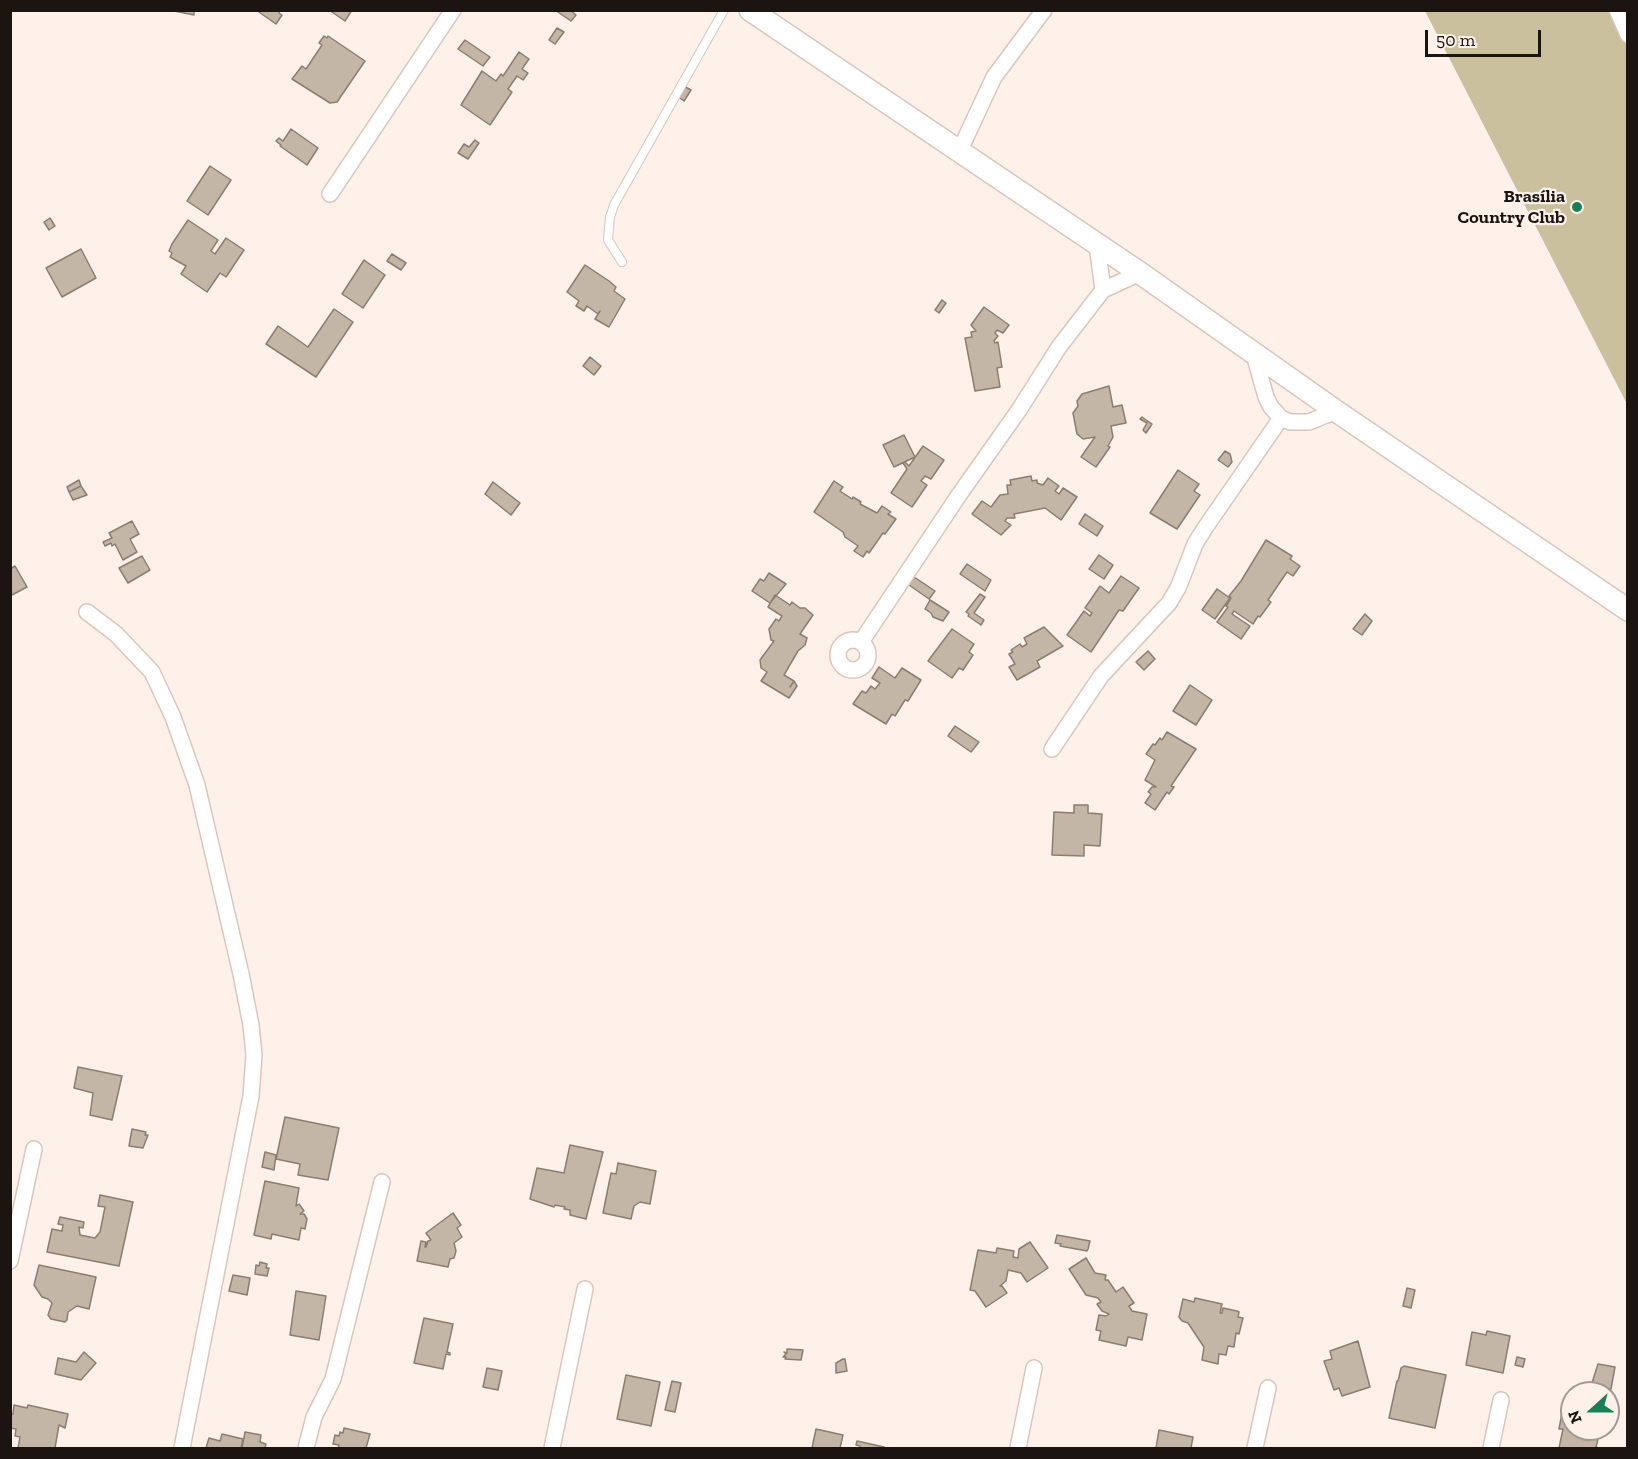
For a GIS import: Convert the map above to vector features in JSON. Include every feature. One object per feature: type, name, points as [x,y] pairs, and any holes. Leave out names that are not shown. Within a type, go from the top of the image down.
[{"type":"street","points":[[330,194],[453,10]]},
{"type":"street","points":[[750,10],[1140,273],[1336,411],[1628,609]]},
{"type":"street","points":[[959,152],[994,77],[1044,10]]},
{"type":"street","points":[[1617,10],[1628,34]]},
{"type":"street","points":[[1097,245],[1103,290]]},
{"type":"street","points":[[861,642],[1019,410],[1059,347],[1103,290],[1140,273]]},
{"type":"street","points":[[1253,351],[1266,397],[1281,418],[1300,423],[1326,417],[1336,411]]},
{"type":"street","points":[[1052,749],[1101,676],[1169,603],[1178,588],[1195,544],[1281,418]]},
{"type":"street","points":[[87,612],[116,634],[152,672],[173,717],[197,786],[242,974],[251,1025],[254,1055],[251,1096],[182,1449]]},
{"type":"street","points":[[10,1261],[34,1149]]},
{"type":"street","points":[[306,1449],[314,1417],[333,1379],[382,1182]]},
{"type":"street","points":[[552,1449],[585,1289]]},
{"type":"street","points":[[1018,1449],[1034,1368]]},
{"type":"street","points":[[1255,1449],[1268,1388]]},
{"type":"street","points":[[1491,1449],[1501,1400]]},
{"type":"lane","points":[[622,262],[608,240],[610,217],[614,206],[723,10]]},
{"type":"shaded area","name":"Brasília Country Club","points":[[1425,11],[1627,11],[1627,404]]},
{"type":"building","points":[[174,10],[194,10],[194,15],[174,11]]},
{"type":"building","points":[[256,10],[280,10],[279,13],[282,15],[276,24]]},
{"type":"building","points":[[329,10],[352,10],[345,21]]},
{"type":"building","points":[[555,10],[570,10],[576,15],[571,21]]},
{"type":"building","points":[[557,28],[564,32],[555,44],[549,40]]},
{"type":"building","points":[[324,36],[327,38],[328,36],[365,61],[337,102],[330,103],[292,79],[302,66],[306,69],[322,45],[319,43]]},
{"type":"building","points":[[465,40],[490,57],[483,66],[458,49]]},
{"type":"building","points":[[519,52],[529,59],[522,69],[528,73],[523,80],[517,76],[508,89],[512,92],[490,125],[461,105],[482,71],[496,81],[501,74],[503,76]]},
{"type":"building","points":[[680,84],[691,90],[684,101],[674,94]]},
{"type":"building","points":[[291,129],[318,148],[307,165],[276,141],[279,138],[283,141]]},
{"type":"building","points":[[475,140],[479,143],[468,159],[458,153],[464,144],[469,147]]},
{"type":"building","points":[[210,166],[231,180],[208,215],[187,201]]},
{"type":"building","points":[[50,218],[55,226],[49,230],[44,222]]},
{"type":"building","points":[[188,220],[218,240],[211,251],[215,254],[226,238],[244,250],[226,277],[220,273],[207,292],[181,274],[186,266],[170,257],[172,253],[169,251],[172,244]]},
{"type":"building","points":[[81,249],[96,278],[62,297],[46,268]]},
{"type":"building","points":[[392,254],[406,263],[401,270],[387,261]]},
{"type":"building","points":[[364,260],[385,275],[363,308],[342,294]]},
{"type":"building","points":[[585,265],[609,281],[616,287],[614,291],[625,299],[609,327],[595,319],[600,311],[598,314],[587,306],[584,311],[576,306],[579,301],[567,292]]},
{"type":"building","points":[[942,300],[946,303],[939,313],[935,310]]},
{"type":"building","points":[[984,307],[1009,325],[1003,333],[997,330],[995,333],[998,336],[994,341],[998,342],[1002,367],[997,368],[1000,387],[975,391],[965,338],[972,337],[971,332],[976,331],[971,325]]},
{"type":"building","points":[[334,309],[353,322],[316,377],[266,344],[278,326],[308,347]]},
{"type":"building","points":[[590,357],[601,366],[594,375],[583,366]]},
{"type":"building","points":[[1109,386],[1113,407],[1122,405],[1126,423],[1111,426],[1113,437],[1108,446],[1110,447],[1096,467],[1081,457],[1095,437],[1083,439],[1077,434],[1073,413],[1082,394]]},
{"type":"building","points":[[1142,417],[1152,424],[1146,433],[1143,430],[1147,423],[1140,419]]},
{"type":"building","points":[[904,435],[915,457],[894,467],[883,445]]},
{"type":"building","points":[[923,446],[944,460],[931,479],[925,476],[921,481],[927,485],[912,507],[891,493],[907,469],[903,463],[909,466]]},
{"type":"building","points":[[1225,451],[1230,454],[1232,462],[1228,467],[1218,460]]},
{"type":"building","points":[[1178,470],[1199,484],[1194,491],[1200,495],[1177,529],[1150,513]]},
{"type":"building","points":[[1031,476],[1032,481],[1037,480],[1037,483],[1043,485],[1048,478],[1059,486],[1055,491],[1059,494],[1063,488],[1077,497],[1061,520],[1045,508],[1014,514],[1015,518],[1007,518],[1005,521],[1011,525],[1001,535],[972,514],[982,501],[991,507],[1000,495],[1008,494],[1007,485],[1011,485],[1010,480]]},
{"type":"building","points":[[79,480],[81,486],[69,492],[67,487]]},
{"type":"building","points":[[834,481],[843,487],[840,491],[861,502],[860,504],[877,513],[882,506],[896,519],[869,553],[867,551],[863,557],[854,551],[858,546],[845,537],[843,532],[814,512]]},
{"type":"building","points":[[493,482],[520,503],[511,515],[485,494]]},
{"type":"building","points":[[81,486],[87,495],[73,500],[69,492]]},
{"type":"building","points":[[1085,514],[1103,526],[1097,536],[1079,524]]},
{"type":"building","points":[[132,521],[139,534],[130,539],[137,552],[123,560],[115,544],[105,546],[103,542],[112,538],[109,533]]},
{"type":"building","points":[[1266,540],[1292,556],[1290,559],[1300,566],[1293,576],[1287,572],[1268,600],[1271,602],[1253,624],[1234,611],[1232,614],[1250,626],[1241,639],[1217,622],[1228,607],[1226,606],[1231,598],[1229,596]]},
{"type":"building","points":[[1099,555],[1113,565],[1104,579],[1089,569]]},
{"type":"building","points":[[142,556],[150,570],[128,583],[119,568]]},
{"type":"building","points":[[967,564],[991,580],[985,591],[960,574]]},
{"type":"building","points":[[15,566],[27,587],[10,596],[10,569]]},
{"type":"building","points":[[769,573],[786,584],[770,603],[752,591],[760,579],[764,581]]},
{"type":"building","points":[[1121,576],[1139,588],[1123,611],[1119,610],[1091,652],[1067,635],[1084,611],[1090,616],[1092,613],[1085,608],[1100,586],[1109,593]]},
{"type":"building","points":[[914,577],[935,591],[929,599],[909,585]]},
{"type":"building","points":[[1217,589],[1230,598],[1215,619],[1202,610]]},
{"type":"building","points":[[980,594],[985,597],[974,613],[984,620],[981,625],[966,612]]},
{"type":"building","points":[[775,595],[790,605],[792,602],[800,608],[805,608],[813,615],[800,634],[807,638],[805,645],[798,651],[784,675],[794,681],[797,686],[789,698],[761,681],[767,672],[761,668],[760,660],[774,641],[771,640],[769,629],[776,619],[779,621],[782,616],[768,607]]},
{"type":"building","points":[[930,600],[949,612],[943,621],[933,617],[925,609]]},
{"type":"building","points":[[1365,614],[1372,621],[1362,635],[1353,629]]},
{"type":"building","points":[[1044,627],[1063,646],[1037,661],[1040,667],[1017,680],[1009,667],[1015,664],[1009,654],[1013,652],[1011,650],[1020,644],[1022,647],[1027,644],[1024,638]]},
{"type":"building","points":[[952,629],[974,644],[969,652],[973,655],[963,670],[959,668],[952,678],[928,661]]},
{"type":"building","points":[[1148,651],[1155,659],[1144,670],[1136,662]]},
{"type":"building","points":[[879,667],[895,678],[902,668],[921,680],[908,701],[905,700],[895,716],[892,714],[886,724],[853,704],[862,691],[866,693],[871,686],[875,689],[880,683],[872,678]]},
{"type":"building","points":[[1190,685],[1212,700],[1196,725],[1173,711]]},
{"type":"building","points":[[955,726],[979,742],[971,752],[948,736]]},
{"type":"building","points":[[1167,732],[1196,749],[1171,786],[1174,787],[1169,794],[1167,792],[1155,810],[1145,803],[1151,794],[1148,792],[1152,787],[1156,787],[1145,780],[1155,760],[1146,754],[1153,744],[1155,745],[1160,738],[1162,740]]},
{"type":"building","points":[[1074,805],[1088,805],[1088,813],[1102,814],[1100,846],[1084,845],[1084,856],[1052,855],[1054,812],[1074,813]]},
{"type":"building","points":[[78,1067],[122,1076],[112,1120],[90,1115],[93,1093],[74,1088]]},
{"type":"building","points":[[285,1117],[339,1128],[328,1180],[298,1175],[300,1164],[276,1159]]},
{"type":"building","points":[[132,1129],[146,1132],[145,1135],[148,1135],[143,1148],[129,1146]]},
{"type":"building","points":[[570,1145],[603,1152],[586,1219],[570,1215],[570,1210],[564,1209],[565,1207],[555,1205],[554,1207],[530,1199],[537,1168],[564,1173]]},
{"type":"building","points":[[265,1152],[276,1155],[274,1170],[262,1167]]},
{"type":"building","points":[[618,1163],[656,1171],[650,1204],[640,1202],[634,1206],[631,1219],[603,1213],[611,1173],[616,1174]]},
{"type":"building","points":[[265,1181],[299,1188],[296,1206],[299,1204],[304,1211],[300,1214],[304,1214],[307,1219],[305,1229],[301,1228],[299,1240],[272,1234],[271,1239],[254,1235]]},
{"type":"building","points":[[100,1195],[133,1202],[119,1266],[47,1252],[52,1229],[62,1231],[63,1225],[58,1224],[60,1217],[84,1222],[83,1228],[79,1227],[80,1235],[95,1238],[100,1232],[105,1207],[98,1206]]},
{"type":"building","points":[[453,1213],[461,1225],[457,1228],[462,1237],[454,1243],[456,1251],[448,1267],[417,1261],[421,1241],[426,1242],[426,1247],[428,1241],[431,1240],[426,1233]]},
{"type":"building","points":[[1057,1235],[1090,1241],[1088,1249],[1087,1251],[1060,1246],[1061,1244],[1055,1243]]},
{"type":"building","points":[[1030,1242],[1048,1268],[1027,1282],[1021,1273],[1008,1270],[1006,1281],[1000,1286],[1007,1293],[986,1307],[975,1291],[970,1290],[978,1250],[996,1253],[997,1248],[1014,1251],[1013,1257],[1018,1258],[1019,1249]]},
{"type":"building","points":[[1086,1258],[1095,1273],[1106,1275],[1105,1280],[1108,1280],[1116,1292],[1123,1287],[1134,1303],[1129,1306],[1132,1311],[1147,1314],[1142,1340],[1128,1337],[1126,1346],[1099,1340],[1101,1331],[1096,1330],[1099,1315],[1109,1314],[1102,1311],[1097,1304],[1101,1302],[1098,1298],[1086,1295],[1069,1269]]},
{"type":"building","points":[[260,1262],[267,1264],[266,1268],[269,1268],[267,1276],[255,1274],[256,1265],[259,1266]]},
{"type":"building","points":[[39,1265],[96,1277],[89,1309],[77,1306],[68,1312],[65,1322],[51,1319],[48,1315],[52,1303],[42,1297],[34,1285]]},
{"type":"building","points":[[233,1275],[250,1278],[247,1295],[229,1291]]},
{"type":"building","points":[[1407,1288],[1415,1290],[1411,1308],[1403,1306]]},
{"type":"building","points":[[296,1291],[326,1296],[319,1340],[290,1335]]},
{"type":"building","points":[[1195,1298],[1222,1304],[1220,1313],[1223,1308],[1237,1311],[1239,1312],[1238,1317],[1243,1318],[1239,1334],[1236,1333],[1234,1347],[1228,1346],[1226,1355],[1219,1354],[1218,1364],[1202,1360],[1204,1347],[1188,1323],[1179,1317],[1183,1299],[1194,1302]]},
{"type":"building","points":[[424,1318],[453,1324],[447,1352],[450,1355],[446,1354],[443,1369],[414,1363]]},
{"type":"building","points":[[1487,1331],[1510,1336],[1503,1373],[1466,1365],[1472,1332],[1486,1335]]},
{"type":"building","points":[[1358,1341],[1370,1387],[1342,1396],[1339,1388],[1334,1390],[1324,1361],[1332,1359],[1330,1351]]},
{"type":"building","points":[[787,1349],[803,1350],[801,1360],[785,1359],[784,1352],[787,1353]]},
{"type":"building","points":[[84,1352],[96,1363],[81,1380],[55,1374],[58,1358],[76,1362]]},
{"type":"building","points":[[1517,1357],[1525,1359],[1523,1367],[1515,1365]]},
{"type":"building","points":[[845,1359],[847,1371],[836,1373],[836,1363]]},
{"type":"building","points":[[1598,1364],[1615,1367],[1612,1381],[1593,1381]]},
{"type":"building","points":[[1404,1366],[1446,1375],[1435,1428],[1389,1418],[1397,1381],[1401,1368]]},
{"type":"building","points":[[487,1368],[502,1371],[498,1390],[483,1387]]},
{"type":"building","points":[[626,1375],[660,1382],[651,1426],[617,1419]]},
{"type":"building","points":[[672,1381],[681,1383],[675,1412],[665,1410]]},
{"type":"building","points":[[14,1405],[27,1408],[28,1405],[68,1414],[65,1428],[59,1425],[55,1448],[18,1448],[20,1437],[15,1436],[16,1429],[10,1428],[10,1414],[13,1414]]},
{"type":"building","points":[[344,1428],[370,1434],[366,1448],[338,1448],[339,1445],[333,1444],[335,1435],[339,1436],[340,1432],[343,1433]]},
{"type":"building","points":[[816,1429],[843,1435],[840,1448],[812,1448]]},
{"type":"building","points":[[1159,1430],[1193,1437],[1191,1448],[1156,1448]]},
{"type":"building","points":[[245,1432],[261,1435],[260,1442],[266,1444],[265,1448],[242,1448]]},
{"type":"building","points":[[222,1434],[243,1439],[241,1448],[206,1448],[209,1438],[220,1441]]},
{"type":"building","points":[[857,1441],[884,1447],[860,1448],[856,1445]]},
{"type":"building","points":[[1560,1441],[1598,1441],[1596,1447],[1599,1448],[1559,1448]]},
{"type":"place","name":"Brasília Country Club","points":[[1577,207]]}]
